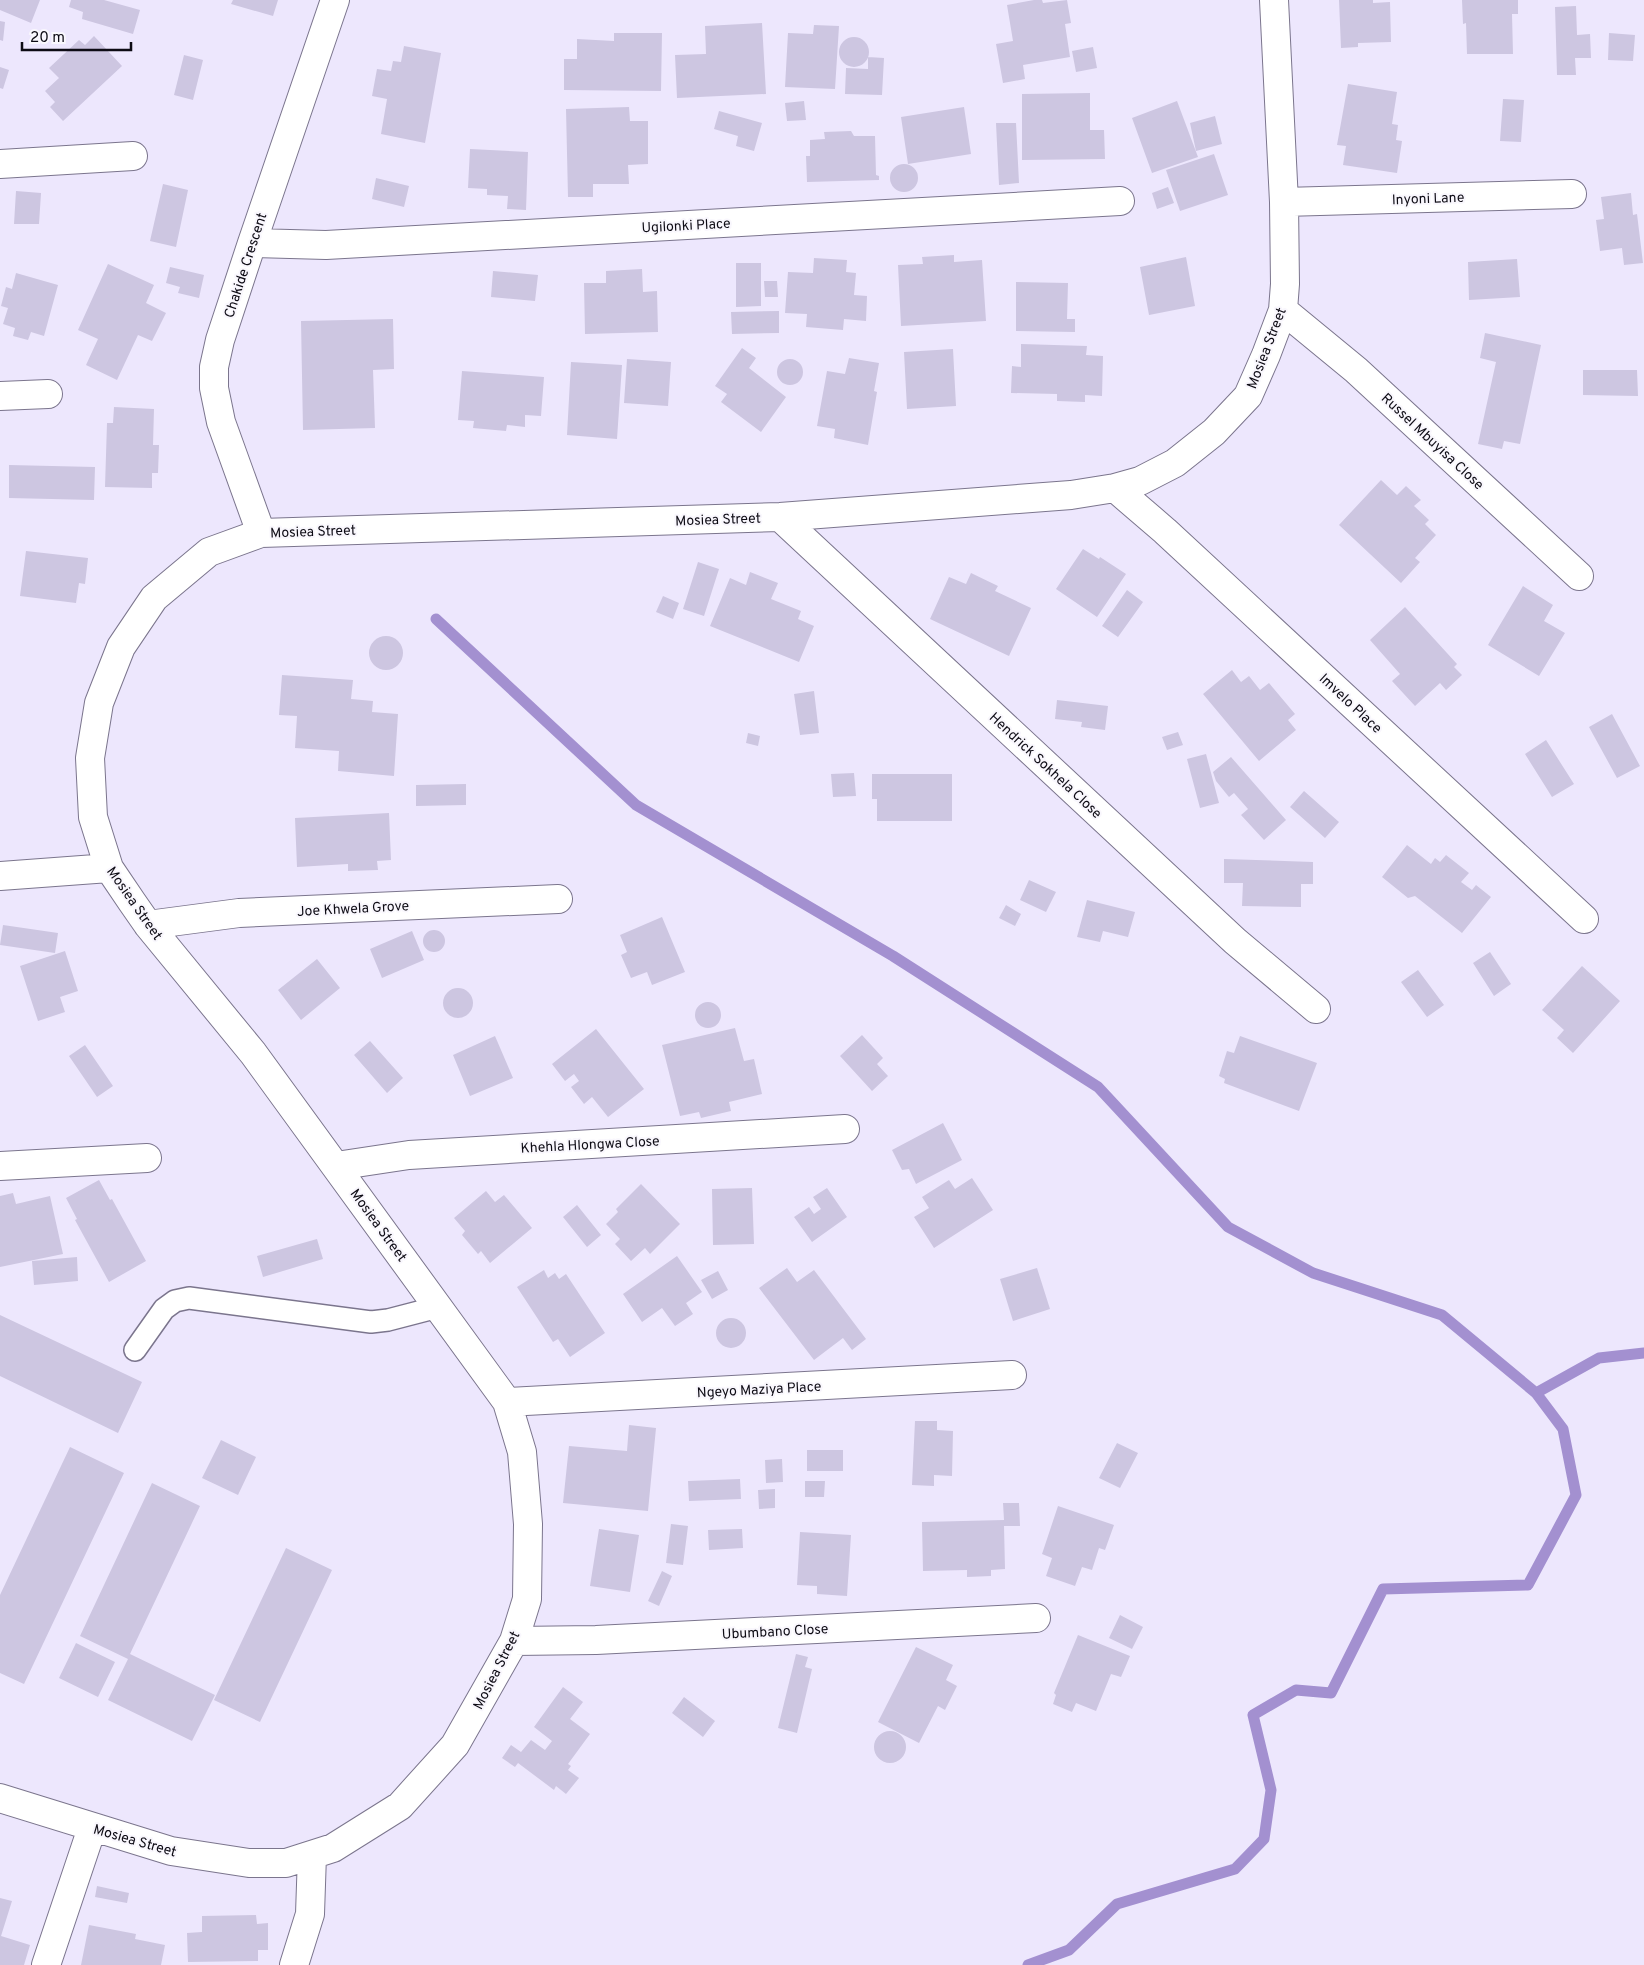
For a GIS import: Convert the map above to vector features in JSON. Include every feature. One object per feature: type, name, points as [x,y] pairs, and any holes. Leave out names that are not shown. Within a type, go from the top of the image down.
[{"type":"street","name":"Chakide Crescent","points":[[261,533],[221,422],[214,388],[214,367],[220,340],[335,0]]},
{"type":"street","name":"Mosiea Street","points":[[0,1798],[171,1852],[249,1863],[286,1863],[333,1848],[400,1806],[455,1745],[514,1641],[527,1599],[528,1524],[522,1452],[507,1402],[253,1053],[148,925],[109,868],[93,818],[90,758],[99,703],[121,647],[154,598],[209,552],[261,533],[780,517],[1071,495],[1115,488],[1140,481],[1175,463],[1214,432],[1248,396],[1283,310],[1285,284],[1284,202],[1274,0]]},
{"type":"street","points":[[0,164],[133,156]]},
{"type":"street","name":"Inyoni Lane","points":[[1284,202],[1572,194]]},
{"type":"street","name":"Ugilonki Place","points":[[252,243],[326,245],[1120,201]]},
{"type":"street","name":"Russel Mbuyisa Close","points":[[1283,310],[1356,370],[1579,576]]},
{"type":"street","points":[[0,396],[48,394]]},
{"type":"street","name":"Imvelo Place","points":[[1115,488],[1165,530],[1584,919]]},
{"type":"street","name":"Hendrick Sokhela Close","points":[[780,517],[1235,941],[1316,1009]]},
{"type":"street","points":[[0,876],[109,868]]},
{"type":"street","name":"Joe Khwela Grove","points":[[148,925],[239,914],[558,899]]},
{"type":"street","name":"Khehla Hlongwa Close","points":[[336,1166],[408,1155],[845,1129]]},
{"type":"street","points":[[0,1166],[147,1158]]},
{"type":"street","name":"Ngeyo Maziya Place","points":[[507,1402],[1012,1375]]},
{"type":"street","name":"Ubumbano Close","points":[[514,1641],[596,1640],[1036,1618]]},
{"type":"street","points":[[46,1965],[92,1828]]},
{"type":"street","points":[[294,1965],[310,1914],[312,1855]]},
{"type":"lane","points":[[135,1350],[164,1309],[175,1301],[189,1298],[371,1322],[388,1320],[438,1307]]},
{"type":"building","points":[[0,0],[40,0],[31,23],[0,10]]},
{"type":"building","points":[[71,0],[104,0],[140,10],[133,34],[82,19],[83,12],[69,7]]},
{"type":"building","points":[[233,0],[278,0],[273,16],[231,4]]},
{"type":"building","points":[[1042,0],[1043,3],[1067,0],[1071,23],[1065,24],[1070,57],[1023,65],[1025,79],[1003,83],[996,44],[1013,41],[1007,5]]},
{"type":"building","points":[[1339,0],[1373,0],[1373,3],[1390,2],[1391,42],[1358,43],[1358,47],[1341,48]]},
{"type":"building","points":[[1462,0],[1518,0],[1518,14],[1512,14],[1513,54],[1467,54],[1466,23],[1463,24]]},
{"type":"building","points":[[1576,6],[1577,35],[1590,34],[1591,58],[1575,58],[1576,75],[1557,75],[1555,7]]},
{"type":"building","points":[[0,21],[5,22],[3,41],[0,40]]},
{"type":"building","points":[[762,23],[766,94],[677,98],[675,55],[706,54],[705,26]]},
{"type":"building","points":[[814,25],[839,26],[835,89],[785,87],[788,33],[813,34]]},
{"type":"building","points":[[614,33],[662,33],[661,91],[564,90],[564,59],[577,59],[577,39],[614,41]]},
{"type":"building","points":[[1609,33],[1635,35],[1633,61],[1608,60]]},
{"type":"building","points":[[94,36],[122,66],[63,121],[50,107],[55,102],[45,91],[59,78],[49,68],[79,40],[85,45]]},
{"type":"building","points":[[854,37],[864,42],[869,52],[864,62],[854,67],[844,62],[839,52],[844,42]]},
{"type":"building","points":[[404,46],[441,53],[425,143],[381,134],[387,99],[372,96],[377,69],[391,71],[393,61],[401,62]]},
{"type":"building","points":[[1093,47],[1097,68],[1076,72],[1072,51]]},
{"type":"building","points":[[184,55],[203,60],[193,100],[174,95]]},
{"type":"building","points":[[868,57],[884,58],[882,95],[845,94],[846,68],[868,69]]},
{"type":"building","points":[[0,67],[9,70],[3,89],[0,88]]},
{"type":"building","points":[[1348,84],[1397,92],[1392,124],[1398,125],[1396,140],[1402,141],[1397,173],[1343,165],[1346,146],[1337,145]]},
{"type":"building","points":[[1090,93],[1090,130],[1104,130],[1105,159],[1022,160],[1022,94]]},
{"type":"building","points":[[1503,99],[1524,100],[1521,142],[1500,141]]},
{"type":"building","points":[[804,101],[806,120],[787,121],[785,103]]},
{"type":"building","points":[[1177,101],[1198,157],[1152,173],[1132,118]]},
{"type":"building","points":[[629,107],[630,121],[648,121],[648,164],[628,165],[629,184],[593,184],[593,197],[568,197],[566,109]]},
{"type":"building","points":[[964,107],[971,154],[908,164],[901,117]]},
{"type":"building","points":[[719,111],[762,123],[754,151],[736,146],[738,136],[714,129]]},
{"type":"building","points":[[1215,116],[1222,144],[1196,151],[1190,123]]},
{"type":"building","points":[[996,123],[1016,123],[1019,183],[999,185]]},
{"type":"building","points":[[851,131],[854,136],[875,136],[876,175],[879,176],[879,180],[807,182],[806,156],[810,156],[810,140],[825,139],[824,132]]},
{"type":"building","points":[[470,149],[528,152],[526,210],[507,209],[508,196],[487,195],[487,189],[468,188]]},
{"type":"building","points":[[1214,154],[1228,195],[1180,211],[1166,170]]},
{"type":"building","points":[[904,164],[914,168],[918,178],[914,188],[904,192],[894,188],[890,178],[894,168]]},
{"type":"building","points":[[376,178],[409,186],[404,207],[372,199]]},
{"type":"building","points":[[163,184],[188,190],[176,247],[150,241]]},
{"type":"building","points":[[1168,187],[1174,203],[1157,209],[1152,193]]},
{"type":"building","points":[[16,191],[41,193],[39,224],[14,224]]},
{"type":"building","points":[[1631,193],[1633,215],[1637,214],[1643,263],[1624,265],[1622,248],[1600,251],[1596,220],[1604,219],[1601,197]]},
{"type":"building","points":[[954,255],[954,262],[982,260],[986,321],[901,326],[898,265],[923,264],[922,257]]},
{"type":"building","points":[[1186,257],[1195,306],[1149,315],[1140,267]]},
{"type":"building","points":[[814,258],[847,260],[846,272],[856,273],[854,295],[867,296],[866,321],[844,319],[843,330],[806,327],[807,314],[785,313],[788,272],[813,273]]},
{"type":"building","points":[[1517,259],[1520,297],[1469,300],[1468,262]]},
{"type":"building","points":[[736,263],[761,263],[761,306],[736,307]]},
{"type":"building","points":[[108,264],[154,285],[146,303],[166,313],[152,341],[138,335],[117,380],[86,365],[98,339],[78,330]]},
{"type":"building","points":[[170,267],[204,275],[199,298],[178,293],[180,287],[166,283]]},
{"type":"building","points":[[642,269],[643,292],[657,291],[658,332],[585,334],[584,283],[606,283],[606,271]]},
{"type":"building","points":[[493,271],[538,275],[535,301],[491,297]]},
{"type":"building","points":[[16,273],[58,285],[44,336],[31,332],[28,340],[13,336],[15,328],[3,324],[8,308],[1,306],[6,287],[12,289]]},
{"type":"building","points":[[764,281],[777,281],[778,297],[765,297]]},
{"type":"building","points":[[1016,282],[1068,283],[1067,319],[1075,319],[1075,332],[1016,331]]},
{"type":"building","points":[[779,311],[779,333],[732,334],[731,312]]},
{"type":"building","points":[[393,319],[394,369],[373,370],[375,428],[303,430],[301,321]]},
{"type":"building","points":[[1485,333],[1541,345],[1520,444],[1504,441],[1502,449],[1478,444],[1496,362],[1480,358]]},
{"type":"building","points":[[1021,344],[1087,346],[1086,355],[1103,356],[1102,396],[1085,395],[1085,402],[1057,401],[1057,394],[1011,393],[1012,366],[1021,367]]},
{"type":"building","points":[[742,348],[756,358],[749,368],[786,397],[761,432],[721,402],[727,394],[715,386]]},
{"type":"building","points":[[953,349],[956,406],[907,409],[904,352]]},
{"type":"building","points":[[849,358],[879,363],[874,391],[877,392],[868,445],[834,438],[835,429],[817,426],[827,371],[845,374]]},
{"type":"building","points":[[627,359],[671,362],[668,406],[624,403]]},
{"type":"building","points":[[790,359],[799,363],[803,372],[799,381],[790,385],[781,381],[777,372],[781,363]]},
{"type":"building","points":[[571,362],[622,365],[617,439],[567,435]]},
{"type":"building","points":[[1583,370],[1637,370],[1638,396],[1583,395]]},
{"type":"building","points":[[462,371],[544,377],[541,416],[525,415],[525,427],[507,425],[506,431],[473,428],[474,421],[458,420]]},
{"type":"building","points":[[114,407],[154,409],[153,445],[159,445],[158,473],[152,473],[152,488],[105,487],[107,423],[113,423]]},
{"type":"building","points":[[9,465],[95,467],[94,500],[9,498]]},
{"type":"building","points":[[1381,480],[1397,495],[1406,486],[1421,500],[1414,506],[1429,520],[1425,524],[1436,535],[1415,558],[1420,562],[1401,583],[1339,525]]},
{"type":"building","points":[[1083,549],[1099,559],[1100,557],[1126,574],[1097,617],[1056,589]]},
{"type":"building","points":[[26,551],[88,558],[85,584],[79,583],[76,603],[20,596]]},
{"type":"building","points":[[698,562],[719,569],[704,616],[683,609]]},
{"type":"building","points":[[750,572],[778,583],[771,599],[801,611],[798,619],[814,626],[799,662],[710,626],[730,578],[746,585]]},
{"type":"building","points":[[971,573],[998,586],[995,591],[1031,608],[1009,656],[930,619],[949,577],[966,584]]},
{"type":"building","points":[[1523,586],[1553,605],[1544,621],[1565,633],[1539,676],[1488,645]]},
{"type":"building","points":[[1127,590],[1143,602],[1118,637],[1102,626]]},
{"type":"building","points":[[663,596],[679,603],[673,619],[656,612]]},
{"type":"building","points":[[1405,607],[1457,664],[1454,667],[1462,675],[1446,690],[1440,683],[1415,706],[1392,681],[1400,674],[1370,640]]},
{"type":"building","points":[[386,636],[393,637],[398,641],[402,646],[402,660],[398,665],[393,669],[386,670],[379,669],[374,665],[370,660],[369,653],[370,646],[374,641],[379,637]]},
{"type":"building","points":[[1232,670],[1241,682],[1249,676],[1260,690],[1269,683],[1295,714],[1288,720],[1296,730],[1259,761],[1203,694]]},
{"type":"building","points":[[282,675],[353,680],[351,699],[373,701],[372,712],[398,714],[394,776],[338,771],[339,751],[295,748],[297,716],[279,715]]},
{"type":"building","points":[[814,691],[819,733],[800,735],[794,694]]},
{"type":"building","points":[[1057,700],[1108,706],[1105,730],[1081,727],[1082,722],[1055,719]]},
{"type":"building","points":[[1612,714],[1640,766],[1617,778],[1589,727]]},
{"type":"building","points":[[1178,732],[1183,745],[1167,750],[1162,737]]},
{"type":"building","points":[[748,733],[760,736],[758,746],[746,743]]},
{"type":"building","points":[[1546,740],[1574,784],[1552,797],[1525,754]]},
{"type":"building","points":[[1206,754],[1219,803],[1200,808],[1187,759]]},
{"type":"building","points":[[1231,757],[1286,820],[1264,840],[1241,815],[1248,809],[1234,793],[1229,797],[1216,781],[1213,772]]},
{"type":"building","points":[[854,773],[856,796],[833,797],[831,774]]},
{"type":"building","points":[[872,774],[952,774],[952,821],[877,821],[877,799],[872,799]]},
{"type":"building","points":[[466,784],[466,805],[416,806],[416,785]]},
{"type":"building","points":[[1304,791],[1339,822],[1325,838],[1290,807]]},
{"type":"building","points":[[389,813],[391,860],[377,861],[378,870],[348,871],[348,864],[297,867],[295,818]]},
{"type":"building","points":[[1407,845],[1431,864],[1435,858],[1440,862],[1446,855],[1469,873],[1461,882],[1472,890],[1476,885],[1491,897],[1462,933],[1415,896],[1408,898],[1382,877]]},
{"type":"building","points":[[1224,859],[1313,862],[1313,884],[1301,884],[1301,907],[1242,906],[1243,883],[1224,883]]},
{"type":"building","points":[[1029,880],[1056,892],[1046,912],[1020,900]]},
{"type":"building","points":[[1087,900],[1135,912],[1128,937],[1103,931],[1100,942],[1077,937]]},
{"type":"building","points":[[1006,905],[1021,914],[1015,926],[999,918]]},
{"type":"building","points":[[662,917],[685,972],[652,985],[647,972],[631,978],[621,955],[627,952],[620,935]]},
{"type":"building","points":[[3,925],[58,933],[55,953],[0,945]]},
{"type":"building","points":[[434,930],[444,937],[445,941],[438,951],[434,952],[424,945],[423,941],[430,931]]},
{"type":"building","points":[[412,931],[424,960],[382,978],[370,949]]},
{"type":"building","points":[[65,951],[78,991],[60,997],[65,1012],[38,1021],[20,966]]},
{"type":"building","points":[[1490,952],[1511,984],[1494,996],[1473,963]]},
{"type":"building","points":[[317,959],[340,988],[301,1020],[278,990]]},
{"type":"building","points":[[1582,966],[1620,1001],[1573,1053],[1557,1038],[1564,1030],[1542,1010]]},
{"type":"building","points":[[1418,970],[1444,1005],[1427,1017],[1401,982]]},
{"type":"building","points":[[458,988],[469,992],[473,1003],[469,1014],[458,1018],[447,1014],[443,1003],[447,992]]},
{"type":"building","points":[[708,1002],[717,1006],[721,1015],[717,1024],[708,1028],[699,1024],[695,1015],[699,1006]]},
{"type":"building","points":[[735,1028],[744,1061],[754,1059],[762,1094],[729,1102],[731,1111],[701,1118],[699,1112],[680,1116],[662,1045]]},
{"type":"building","points":[[596,1029],[644,1089],[608,1117],[592,1097],[584,1104],[571,1087],[579,1081],[574,1074],[565,1081],[552,1064]]},
{"type":"building","points":[[862,1035],[883,1058],[877,1064],[888,1076],[872,1091],[840,1056]]},
{"type":"building","points":[[495,1036],[513,1078],[470,1096],[453,1055]]},
{"type":"building","points":[[1240,1036],[1317,1063],[1299,1111],[1224,1083],[1225,1079],[1219,1076],[1227,1051],[1234,1053]]},
{"type":"building","points":[[370,1041],[403,1078],[387,1093],[354,1055]]},
{"type":"building","points":[[85,1045],[113,1086],[97,1097],[69,1056]]},
{"type":"building","points":[[943,1123],[962,1160],[916,1184],[909,1169],[902,1170],[892,1150]]},
{"type":"building","points":[[972,1178],[993,1210],[934,1248],[914,1217],[929,1208],[922,1197],[949,1180],[955,1189]]},
{"type":"building","points":[[99,1180],[110,1200],[112,1199],[146,1261],[109,1282],[75,1220],[77,1219],[66,1198]]},
{"type":"building","points":[[641,1184],[680,1224],[650,1254],[645,1248],[631,1261],[615,1244],[620,1239],[606,1224],[618,1212],[616,1209]]},
{"type":"building","points":[[752,1188],[754,1244],[713,1245],[712,1189]]},
{"type":"building","points":[[827,1188],[847,1217],[812,1242],[794,1217],[809,1207],[814,1214],[821,1209],[813,1197]]},
{"type":"building","points":[[486,1191],[495,1202],[504,1195],[532,1228],[490,1263],[481,1251],[478,1254],[462,1235],[465,1231],[454,1218]]},
{"type":"building","points":[[13,1193],[16,1204],[50,1196],[63,1254],[0,1267],[0,1196]]},
{"type":"building","points":[[577,1205],[601,1235],[587,1247],[563,1217]]},
{"type":"building","points":[[317,1239],[323,1259],[263,1277],[257,1256]]},
{"type":"building","points":[[677,1256],[702,1292],[686,1303],[693,1314],[675,1326],[662,1308],[642,1322],[623,1294]]},
{"type":"building","points":[[77,1257],[78,1281],[34,1285],[32,1261]]},
{"type":"building","points":[[787,1268],[797,1282],[814,1270],[866,1339],[852,1350],[843,1338],[814,1360],[759,1288]]},
{"type":"building","points":[[1037,1268],[1050,1309],[1013,1321],[1000,1279]]},
{"type":"building","points":[[544,1270],[548,1278],[555,1273],[559,1279],[566,1274],[605,1333],[570,1357],[558,1339],[553,1342],[517,1287]]},
{"type":"building","points":[[718,1271],[728,1290],[712,1299],[701,1280]]},
{"type":"building","points":[[0,1315],[142,1382],[118,1433],[0,1376]]},
{"type":"building","points":[[731,1318],[742,1322],[746,1333],[742,1344],[731,1348],[720,1344],[716,1333],[720,1322]]},
{"type":"building","points":[[915,1421],[937,1421],[937,1430],[953,1431],[952,1476],[934,1475],[934,1486],[912,1485]]},
{"type":"building","points":[[629,1425],[656,1428],[648,1511],[563,1503],[569,1446],[627,1451]]},
{"type":"building","points":[[221,1440],[256,1457],[238,1495],[202,1478]]},
{"type":"building","points":[[1117,1443],[1138,1453],[1120,1488],[1099,1478]]},
{"type":"building","points":[[70,1447],[124,1473],[24,1684],[0,1673],[0,1595]]},
{"type":"building","points":[[807,1450],[843,1450],[843,1471],[807,1471]]},
{"type":"building","points":[[782,1459],[783,1482],[766,1483],[765,1460]]},
{"type":"building","points":[[740,1479],[741,1499],[689,1501],[688,1481]]},
{"type":"building","points":[[805,1481],[825,1481],[824,1497],[805,1497]]},
{"type":"building","points":[[152,1483],[200,1506],[130,1654],[215,1695],[192,1741],[108,1700],[128,1659],[80,1636]]},
{"type":"building","points":[[775,1489],[775,1508],[759,1509],[758,1490]]},
{"type":"building","points":[[1003,1503],[1019,1503],[1020,1526],[1004,1526],[1005,1569],[991,1570],[991,1576],[967,1577],[967,1570],[923,1571],[922,1522],[1004,1520]]},
{"type":"building","points":[[1058,1506],[1114,1525],[1105,1550],[1099,1548],[1092,1570],[1082,1567],[1075,1586],[1046,1576],[1052,1558],[1042,1554]]},
{"type":"building","points":[[671,1524],[688,1526],[683,1565],[666,1563]]},
{"type":"building","points":[[599,1529],[639,1535],[630,1592],[590,1586]]},
{"type":"building","points":[[742,1529],[743,1548],[709,1550],[708,1530]]},
{"type":"building","points":[[800,1532],[851,1535],[847,1596],[817,1594],[817,1586],[797,1585]]},
{"type":"building","points":[[286,1548],[332,1570],[260,1722],[214,1700]]},
{"type":"building","points":[[662,1571],[672,1576],[659,1606],[648,1601]]},
{"type":"building","points":[[1120,1615],[1143,1627],[1132,1649],[1109,1638]]},
{"type":"building","points":[[1078,1635],[1130,1656],[1121,1677],[1111,1674],[1096,1711],[1076,1703],[1072,1712],[1053,1704],[1056,1695],[1054,1693]]},
{"type":"building","points":[[76,1643],[115,1662],[98,1697],[59,1678]]},
{"type":"building","points":[[916,1647],[953,1665],[946,1680],[957,1686],[945,1710],[938,1706],[919,1743],[878,1722]]},
{"type":"building","points":[[796,1654],[808,1657],[805,1667],[812,1669],[797,1733],[778,1728]]},
{"type":"building","points":[[563,1687],[583,1702],[570,1719],[590,1734],[568,1764],[571,1766],[568,1770],[579,1778],[566,1794],[556,1786],[554,1790],[518,1763],[515,1767],[502,1758],[511,1745],[521,1752],[531,1740],[545,1750],[552,1741],[534,1727]]},
{"type":"building","points":[[684,1697],[715,1721],[703,1737],[672,1713]]},
{"type":"building","points":[[890,1731],[902,1735],[906,1747],[902,1759],[890,1763],[878,1759],[874,1747],[878,1735]]},
{"type":"building","points":[[97,1886],[129,1893],[127,1903],[95,1897]]},
{"type":"building","points":[[0,1898],[12,1901],[1,1936],[30,1945],[24,1965],[0,1965]]},
{"type":"building","points":[[256,1915],[257,1924],[268,1923],[268,1950],[258,1950],[258,1961],[188,1962],[187,1933],[202,1932],[202,1916]]},
{"type":"building","points":[[89,1925],[136,1934],[135,1939],[165,1945],[161,1965],[81,1965]]},
{"type":"waterway","points":[[436,619],[636,805],[893,956],[1098,1087],[1228,1227],[1313,1273],[1442,1315],[1536,1393]]},
{"type":"waterway","points":[[1028,1965],[1069,1950],[1117,1904],[1235,1869],[1264,1839],[1271,1790],[1253,1715],[1296,1690],[1331,1693],[1383,1589],[1528,1585],[1576,1495],[1563,1429],[1536,1393],[1599,1358],[1644,1353]]}]
